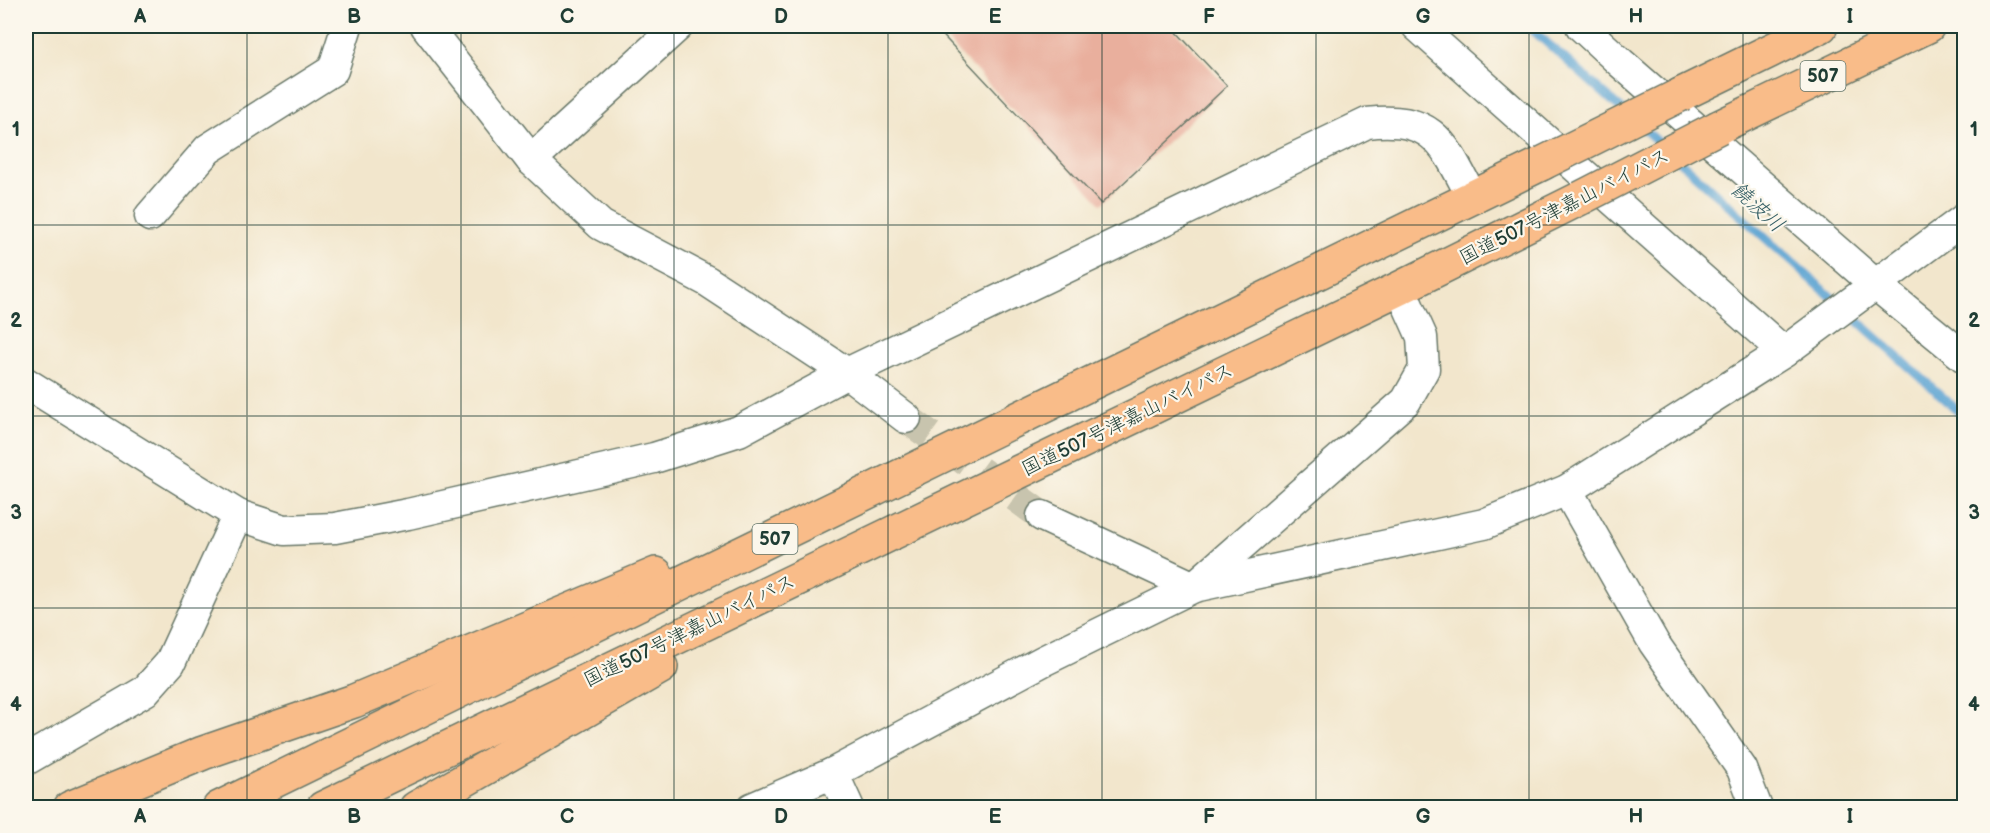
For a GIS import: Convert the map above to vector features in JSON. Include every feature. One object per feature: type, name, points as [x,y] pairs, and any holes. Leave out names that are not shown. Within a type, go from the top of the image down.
[{"type":"highway","name":"507","points":[[219,807],[909,474],[1821,26]]},
{"type":"highway","name":"国道507号津嘉山バイパス","points":[[323,807],[1400,288],[1719,127],[1928,26]]},
{"type":"highway","points":[[70,807],[203,753],[354,701],[601,596],[909,474]]},
{"type":"highway","points":[[416,807],[928,515]]},
{"type":"street","points":[[150,216],[208,149],[333,70],[347,26]]},
{"type":"street","points":[[426,26],[531,160],[601,225],[707,281],[847,373],[906,418]]},
{"type":"street","points":[[531,160],[678,26]]},
{"type":"street","points":[[1417,26],[1784,352]]},
{"type":"street","points":[[1581,26],[1876,285],[1965,357]]},
{"type":"street","points":[[26,383],[238,515],[284,530],[335,528],[408,514],[654,458],[739,431],[847,373],[1367,123],[1395,120],[1419,127],[1443,144],[1472,197]]},
{"type":"street","points":[[752,807],[833,773],[1043,661],[1194,587],[1484,524],[1567,490],[1784,352],[1965,219]]},
{"type":"street","points":[[1194,587],[1407,401],[1424,369],[1422,337],[1400,288]]},
{"type":"street","points":[[1567,490],[1654,643],[1742,770],[1757,807]]},
{"type":"street","points":[[26,760],[146,691],[170,663],[238,515]]},
{"type":"street","points":[[1042,516],[1194,587]]},
{"type":"street","points":[[833,773],[849,807]]},
{"type":"building","points":[[934,26],[1171,26],[1227,86],[1101,204]]},
{"type":"waterway","name":"饒波川","points":[[1528,26],[1627,114]]},
{"type":"waterway","name":"饒波川","points":[[1637,123],[1665,148]]},
{"type":"waterway","name":"饒波川","points":[[1675,157],[1964,416]]},
{"type":"tunnel","points":[[906,418],[1042,516]]}]
